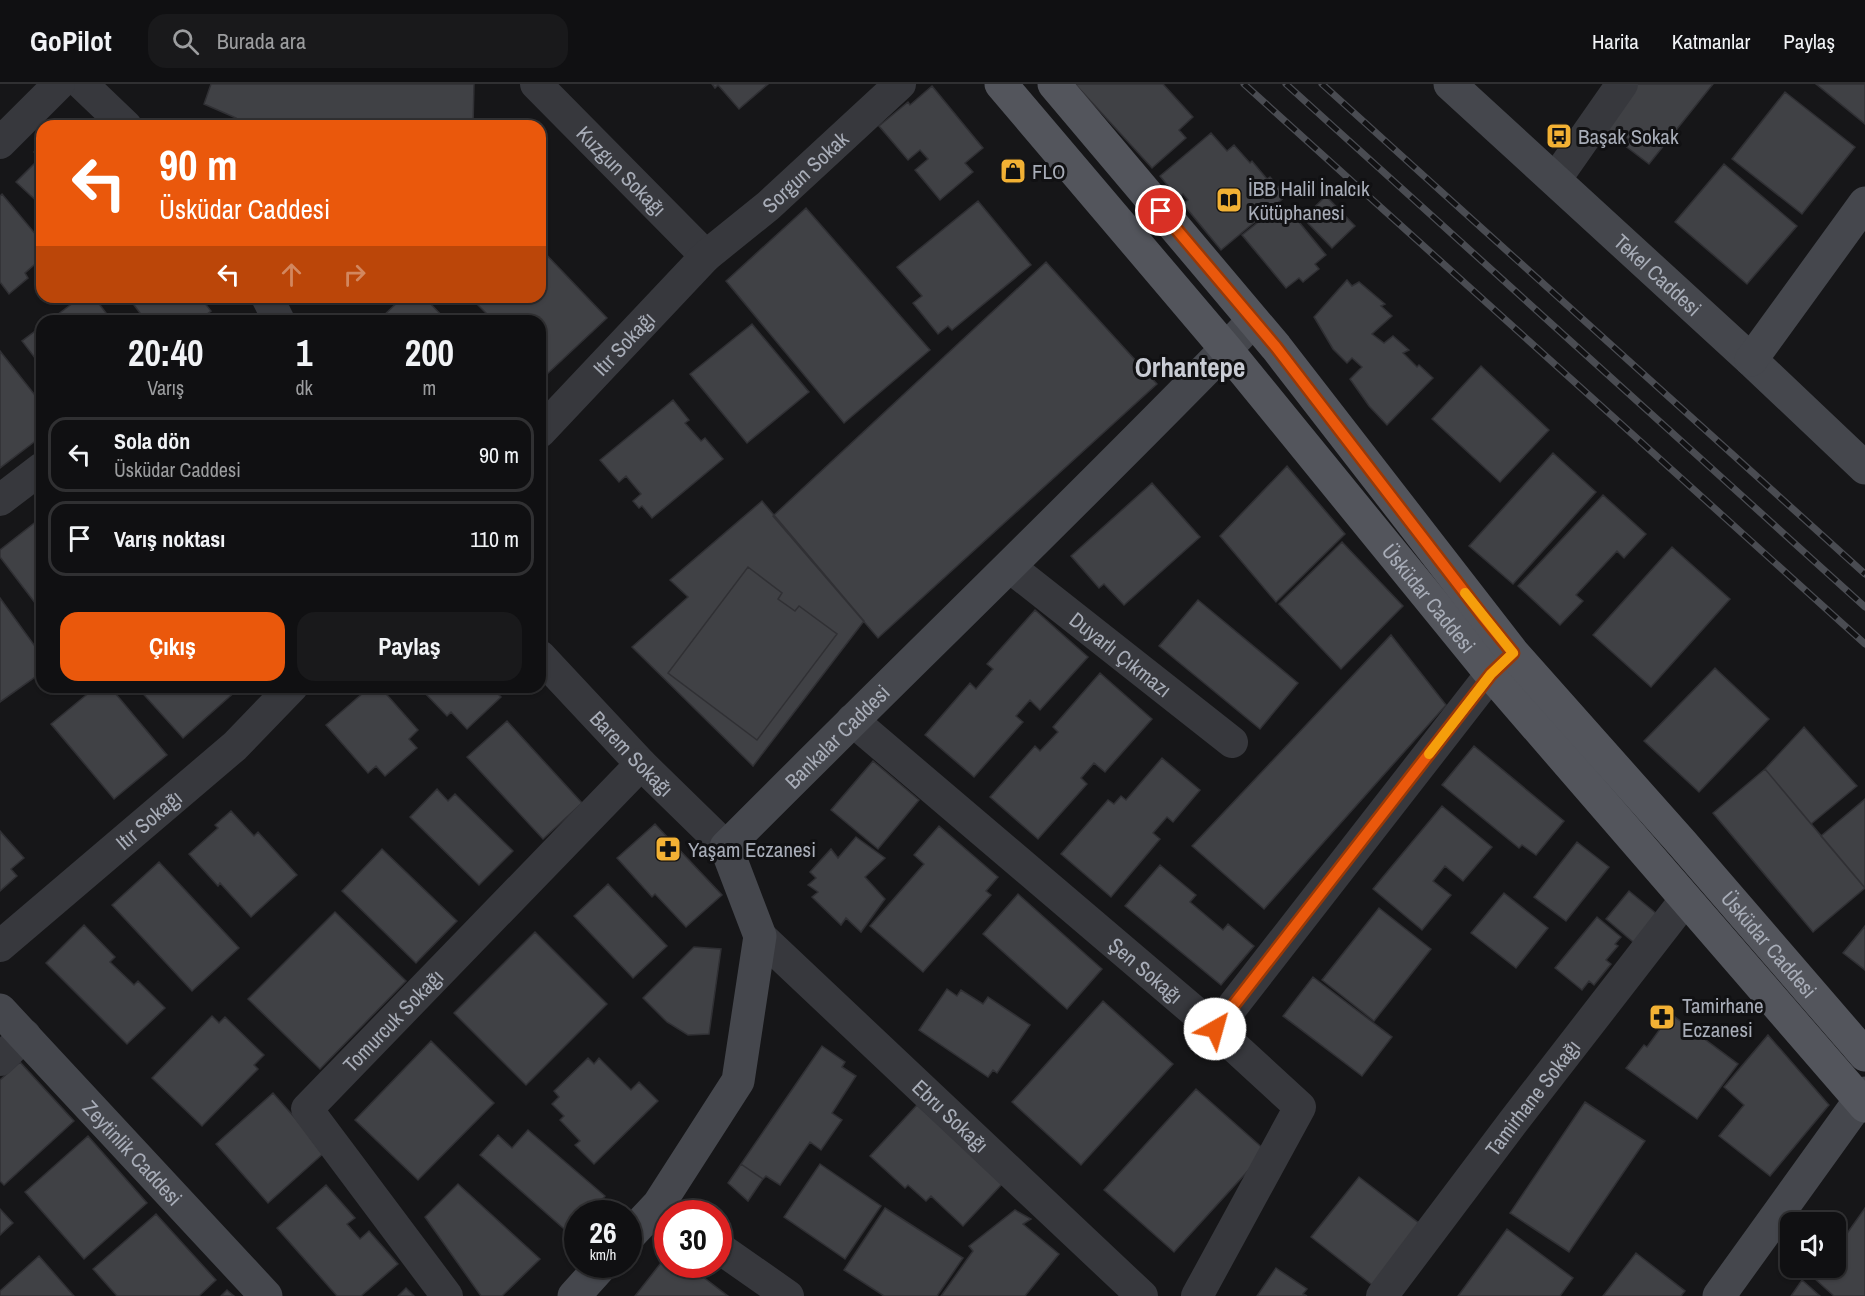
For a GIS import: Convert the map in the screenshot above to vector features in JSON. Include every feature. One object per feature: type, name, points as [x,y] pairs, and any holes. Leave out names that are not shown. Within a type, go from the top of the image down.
[{"type":"main road","name":"Üsküdar Caddesi","points":[[1001,84],[1226,349],[1502,664],[1683,843],[1865,1055]]},
{"type":"main road","name":"Üsküdar Caddesi","points":[[1054,84],[1253,321],[1502,664],[1685,900],[1863,1100]]},
{"type":"street","points":[[0,143],[59,84]]},
{"type":"street","points":[[81,84],[120,120]]},
{"type":"street","name":"Kuzgun Sokağı","points":[[536,84],[706,256]]},
{"type":"street","name":"Sorgun Sokak","points":[[706,256],[768,206],[900,84]]},
{"type":"street","name":"Tekel Caddesi","points":[[1450,84],[1751,360],[1865,468]]},
{"type":"street","points":[[1554,180],[1622,84]]},
{"type":"street","points":[[1751,360],[1865,203]]},
{"type":"street","name":"Itır Sokağı","points":[[546,426],[706,256]]},
{"type":"street","name":"Bankalar Caddesi","points":[[726,847],[852,720],[1010,567],[1253,321]]},
{"type":"street","points":[[0,500],[36,473]]},
{"type":"street","name":"Duyarlı Çıkmazı","points":[[1010,567],[1232,742]]},
{"type":"street","name":"Barem Sokağı","points":[[546,662],[641,764],[726,847]]},
{"type":"street","points":[[1215,1029],[1502,664]]},
{"type":"street","name":"Itır Sokağı","points":[[0,946],[236,746],[286,693]]},
{"type":"street","name":"Şen Sokağı","points":[[852,720],[1215,1029],[1300,1107],[1197,1296]]},
{"type":"street","name":"Tomurcuk Sokağı","points":[[447,1296],[307,1109],[641,764]]},
{"type":"street","points":[[670,1200],[738,1081],[760,936],[726,847]]},
{"type":"street","name":"Tamirhane Sokağı","points":[[1382,1296],[1685,900]]},
{"type":"street","name":"Ebru Sokağı","points":[[760,936],[1142,1296]]},
{"type":"street","name":"Zeytinlik Caddesi","points":[[0,1010],[266,1296]]},
{"type":"street","points":[[0,1060],[25,1035]]},
{"type":"street","points":[[1719,1296],[1863,1100]]},
{"type":"street","points":[[642,1227],[654,1218]]},
{"type":"street","points":[[732,1257],[788,1296]]},
{"type":"street","points":[[574,1296],[590,1278]]},
{"type":"building","points":[[211,84],[474,84],[473,120],[235,120],[236,118],[204,104]]},
{"type":"building","points":[[712,84],[768,84],[739,109],[718,85],[715,88]]},
{"type":"building","points":[[1075,84],[1163,84],[1193,117],[1179,130],[1186,138],[1152,168]]},
{"type":"building","points":[[1630,84],[1713,84],[1649,164],[1624,145],[1629,140],[1618,131],[1613,136],[1598,124]]},
{"type":"building","points":[[1816,84],[1865,84],[1865,124]]},
{"type":"building","points":[[932,86],[983,148],[965,163],[973,172],[940,200],[915,170],[928,159],[920,150],[908,160],[879,126],[908,102],[910,105]]},
{"type":"building","points":[[1785,92],[1855,147],[1802,214],[1732,159]]},
{"type":"building","points":[[1211,133],[1227,151],[1234,145],[1267,179],[1270,177],[1286,196],[1221,250],[1183,204],[1188,200],[1183,194],[1178,198],[1160,176]]},
{"type":"building","points":[[36,162],[36,200],[16,182]]},
{"type":"building","points":[[1724,164],[1797,226],[1747,284],[1675,222]]},
{"type":"building","points":[[2,194],[36,235],[36,263],[25,273],[28,278],[9,294],[0,282],[0,196]]},
{"type":"building","points":[[1326,196],[1355,226],[1332,248],[1303,218]]},
{"type":"building","points":[[978,201],[1031,265],[952,330],[948,326],[938,334],[913,303],[922,296],[897,267]]},
{"type":"building","points":[[1277,207],[1289,222],[1294,216],[1326,255],[1315,264],[1319,269],[1303,282],[1299,278],[1286,288],[1242,235]]},
{"type":"building","points":[[806,208],[930,350],[844,423],[726,281]]},
{"type":"building","points":[[546,254],[607,318],[546,375],[546,315],[488,315],[476,303],[546,303]]},
{"type":"building","points":[[1046,262],[1157,384],[878,638],[773,516]]},
{"type":"building","points":[[1347,280],[1352,286],[1359,282],[1385,304],[1381,306],[1392,316],[1372,334],[1384,343],[1393,336],[1409,350],[1403,353],[1433,378],[1387,425],[1369,406],[1350,379],[1362,367],[1352,358],[1347,363],[1333,349],[1314,317]]},
{"type":"building","points":[[73,303],[98,303],[108,315],[57,315]]},
{"type":"building","points":[[132,303],[205,303],[211,311],[206,315],[142,315]]},
{"type":"building","points":[[397,303],[430,303],[441,315],[384,315]]},
{"type":"building","points":[[752,324],[809,392],[747,443],[690,374]]},
{"type":"building","points":[[36,330],[36,359],[22,341]]},
{"type":"building","points":[[0,351],[36,396],[36,441],[0,468]]},
{"type":"building","points":[[1481,366],[1549,430],[1500,482],[1432,419]]},
{"type":"building","points":[[673,400],[689,420],[685,423],[701,441],[705,438],[723,459],[652,518],[642,506],[639,508],[633,501],[641,494],[626,476],[619,482],[600,460]]},
{"type":"building","points":[[1553,453],[1596,492],[1513,584],[1469,546]]},
{"type":"building","points":[[1287,466],[1345,534],[1276,602],[1220,536]]},
{"type":"building","points":[[1152,483],[1200,537],[1124,605],[1104,584],[1099,588],[1071,556]]},
{"type":"building","points":[[1603,495],[1646,534],[1624,558],[1617,551],[1576,595],[1583,601],[1560,625],[1518,586]]},
{"type":"building","points":[[762,501],[864,621],[753,766],[632,647],[688,597],[670,580]]},
{"type":"building","points":[[36,522],[36,604],[0,557],[0,550]]},
{"type":"building","points":[[1342,542],[1403,606],[1341,669],[1279,604]]},
{"type":"building","points":[[1672,547],[1730,599],[1651,687],[1593,635]]},
{"type":"building","points":[[748,567],[782,593],[778,599],[795,611],[799,606],[837,634],[757,740],[668,673]]},
{"type":"building","points":[[0,598],[36,648],[36,676],[0,702]]},
{"type":"building","points":[[1198,600],[1298,683],[1260,729],[1159,646]]},
{"type":"building","points":[[1035,610],[1088,657],[1040,710],[1030,700],[1016,716],[1023,722],[974,777],[925,735],[970,683],[976,689],[993,669],[987,664]]},
{"type":"building","points":[[1391,635],[1446,705],[1264,909],[1192,846]]},
{"type":"building","points":[[1715,668],[1769,719],[1699,792],[1644,741]]},
{"type":"building","points":[[1100,673],[1152,719],[1105,772],[1094,763],[1081,778],[1087,784],[1038,839],[990,797],[1035,746],[1040,751],[1058,732],[1053,727]]},
{"type":"building","points":[[89,693],[115,693],[167,755],[114,799],[51,724]]},
{"type":"building","points":[[142,693],[234,693],[183,738]]},
{"type":"building","points":[[363,693],[385,693],[418,730],[409,739],[417,748],[385,776],[376,766],[368,773],[326,725]]},
{"type":"building","points":[[425,693],[497,693],[501,697],[467,729],[451,712],[447,716]]},
{"type":"building","points":[[507,721],[582,803],[543,839],[467,757]]},
{"type":"building","points":[[1804,727],[1857,786],[1811,824],[1765,769]]},
{"type":"building","points":[[1474,746],[1564,821],[1536,855],[1522,845],[1519,848],[1442,785]]},
{"type":"building","points":[[1162,758],[1200,790],[1173,822],[1167,817],[1153,833],[1160,839],[1111,897],[1061,854],[1108,800],[1114,804],[1121,796],[1126,800]]},
{"type":"building","points":[[873,761],[919,800],[878,849],[831,810]]},
{"type":"building","points":[[1765,769],[1865,888],[1813,932],[1713,813]]},
{"type":"building","points":[[437,789],[448,801],[455,794],[513,851],[479,885],[410,817]]},
{"type":"building","points":[[1865,799],[1865,888],[1821,836]]},
{"type":"building","points":[[1442,806],[1492,847],[1463,881],[1445,866],[1433,881],[1451,895],[1422,930],[1373,889]]},
{"type":"building","points":[[231,811],[254,836],[258,832],[297,875],[251,917],[189,854],[218,828],[215,825]]},
{"type":"building","points":[[655,824],[722,895],[686,927],[655,894],[652,897],[617,858]]},
{"type":"building","points":[[939,826],[998,877],[986,891],[991,895],[923,972],[870,926],[924,864],[914,855]]},
{"type":"building","points":[[0,831],[24,858],[11,869],[17,876],[0,891]]},
{"type":"building","points":[[856,837],[885,858],[865,877],[885,899],[861,932],[846,918],[841,925],[812,897],[818,892],[808,885],[816,878],[810,872],[831,849],[838,858]]},
{"type":"building","points":[[1577,842],[1609,867],[1566,921],[1534,897]]},
{"type":"building","points":[[382,849],[457,921],[416,963],[342,891]]},
{"type":"building","points":[[159,862],[239,948],[192,991],[112,905]]},
{"type":"building","points":[[1160,865],[1196,895],[1190,902],[1223,930],[1228,924],[1254,946],[1221,985],[1125,906]]},
{"type":"building","points":[[608,884],[667,946],[633,978],[574,916]]},
{"type":"building","points":[[1629,891],[1663,919],[1639,947],[1606,919]]},
{"type":"building","points":[[1504,893],[1548,928],[1516,968],[1471,933]]},
{"type":"building","points":[[1018,894],[1102,969],[1067,1009],[983,934]]},
{"type":"building","points":[[1379,908],[1431,949],[1374,1021],[1322,980]]},
{"type":"building","points":[[335,912],[406,981],[320,1069],[248,999]]},
{"type":"building","points":[[1597,917],[1621,937],[1615,944],[1618,946],[1606,960],[1611,964],[1594,985],[1589,981],[1582,990],[1555,968]]},
{"type":"building","points":[[84,925],[115,957],[110,962],[134,985],[138,981],[165,1008],[127,1044],[46,963]]},
{"type":"building","points":[[1865,926],[1865,970],[1843,953]]},
{"type":"building","points":[[535,932],[607,1004],[526,1085],[454,1013]]},
{"type":"building","points":[[694,947],[721,949],[709,1034],[688,1035],[667,1022],[643,998]]},
{"type":"building","points":[[1313,977],[1392,1037],[1362,1076],[1283,1016]]},
{"type":"building","points":[[947,989],[957,996],[961,990],[983,1004],[988,997],[1030,1025],[997,1073],[993,1070],[988,1077],[919,1030]]},
{"type":"building","points":[[1103,1001],[1173,1064],[1081,1165],[1012,1102]]},
{"type":"building","points":[[1671,1014],[1738,1064],[1697,1119],[1626,1068],[1644,1045],[1647,1047]]},
{"type":"building","points":[[212,1016],[219,1023],[225,1017],[264,1055],[254,1065],[258,1069],[202,1126],[152,1078]]},
{"type":"building","points":[[1768,1035],[1829,1105],[1770,1176],[1719,1136],[1744,1105],[1724,1087]]},
{"type":"building","points":[[431,1041],[494,1103],[418,1180],[355,1120]]},
{"type":"building","points":[[822,1046],[845,1062],[842,1067],[856,1076],[832,1113],[842,1120],[821,1150],[810,1142],[780,1185],[766,1176],[763,1179],[741,1164]]},
{"type":"building","points":[[588,1058],[594,1064],[599,1058],[631,1090],[639,1082],[658,1101],[594,1164],[575,1145],[580,1141],[560,1120],[564,1116],[552,1104],[559,1097],[554,1091]]},
{"type":"building","points":[[20,1062],[74,1121],[4,1185],[0,1181],[0,1080]]},
{"type":"building","points":[[1196,1089],[1266,1151],[1174,1252],[1104,1190]]},
{"type":"building","points":[[273,1093],[325,1152],[268,1203],[216,1144]]},
{"type":"building","points":[[1585,1102],[1645,1141],[1569,1252],[1510,1213]]},
{"type":"building","points":[[917,1105],[1003,1183],[963,1226],[931,1196],[926,1201],[908,1185],[905,1188],[870,1156]]},
{"type":"building","points":[[528,1130],[605,1196],[602,1200],[564,1200],[564,1229],[480,1155],[498,1135],[512,1148]]},
{"type":"building","points":[[88,1136],[147,1203],[84,1259],[25,1192]]},
{"type":"building","points":[[741,1164],[763,1179],[748,1201],[728,1183]]},
{"type":"building","points":[[820,1164],[881,1206],[845,1259],[784,1217]]},
{"type":"building","points":[[1359,1177],[1424,1227],[1376,1288],[1311,1237]]},
{"type":"building","points":[[458,1184],[540,1259],[502,1296],[481,1296],[425,1217]]},
{"type":"building","points":[[326,1185],[355,1218],[347,1224],[360,1239],[369,1231],[398,1264],[361,1296],[337,1296],[277,1228]]},
{"type":"building","points":[[885,1208],[963,1258],[937,1296],[884,1296],[844,1270]]},
{"type":"building","points":[[1865,1208],[1865,1296],[1834,1296],[1815,1279],[1846,1278],[1846,1235]]},
{"type":"building","points":[[0,1209],[13,1223],[0,1235]]},
{"type":"building","points":[[1015,1210],[1031,1219],[1023,1224],[1059,1254],[1025,1296],[941,1296],[973,1251],[969,1246]]},
{"type":"building","points":[[156,1214],[216,1280],[199,1296],[117,1296],[93,1269]]},
{"type":"building","points":[[1507,1229],[1573,1278],[1560,1296],[1458,1296]]},
{"type":"building","points":[[1636,1253],[1685,1291],[1681,1296],[1603,1296]]},
{"type":"building","points":[[39,1256],[74,1296],[0,1296],[0,1291]]},
{"type":"building","points":[[1276,1268],[1307,1289],[1303,1294],[1307,1296],[1257,1296]]},
{"type":"building","points":[[654,1272],[654,1278],[704,1278],[728,1296],[635,1296]]},
{"type":"building","points":[[1802,1280],[1820,1296],[1791,1296]]},
{"type":"building","points":[[406,1288],[414,1296],[398,1296]]},
{"type":"building","points":[[227,1290],[234,1296],[221,1296]]},
{"type":"railway","points":[[1244,84],[1865,644]]},
{"type":"railway","points":[[1286,84],[1865,607]]},
{"type":"railway","points":[[1322,84],[1865,574]]},
{"type":"slow traffic","points":[[1429,754],[1491,674],[1513,653],[1465,593]]},
{"type":"place","name":"Başak Sokak","points":[[1559,136]]},
{"type":"place","name":"FLO","points":[[1013,171]]},
{"type":"place","name":"İBB Halil İnalcık Kütüphanesi","points":[[1229,200]]},
{"type":"place","name":"Yaşam Eczanesi","points":[[668,849]]},
{"type":"place","name":"Tamirhane Eczanesi","points":[[1662,1017]]},
{"type":"district","name":"Orhantepe","points":[[1190,367]]},
{"type":"route","points":[[1161,211],[1276,347],[1513,653],[1491,674],[1215,1029]]}]
